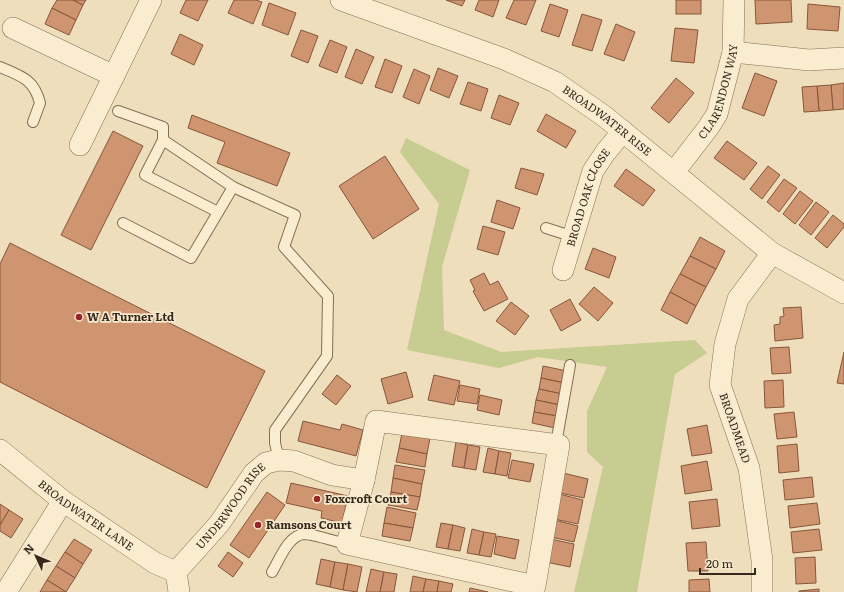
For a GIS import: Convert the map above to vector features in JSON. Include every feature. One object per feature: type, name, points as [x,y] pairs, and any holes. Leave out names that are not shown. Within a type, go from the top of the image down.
[{"type":"street","points":[[80,145],[151,0]]},
{"type":"street","name":"BROADWATER RISE","points":[[341,0],[504,60],[555,82],[623,131],[772,253],[844,292]]},
{"type":"street","name":"CLARENDON WAY","points":[[674,172],[717,114],[733,52],[734,0]]},
{"type":"street","points":[[13,28],[114,76]]},
{"type":"street","points":[[733,52],[809,60],[844,58]]},
{"type":"street","name":"BROAD OAK CLOSE","points":[[564,270],[593,171],[623,131]]},
{"type":"street","name":"BROADMEAD","points":[[762,592],[762,560],[749,468],[720,385],[725,344],[738,299],[772,253]]},
{"type":"street","points":[[376,421],[556,444],[559,445],[535,586],[347,544],[364,480],[376,421]]},
{"type":"street","name":"BROADWATER LANE","points":[[0,450],[63,501],[155,563],[178,582]]},
{"type":"street","name":"UNDERWOOD RISE","points":[[178,582],[254,473],[266,463],[279,460],[294,461],[326,473],[364,480]]},
{"type":"street","points":[[6,592],[63,501]]},
{"type":"lane","points":[[0,67],[22,76],[33,84],[40,103],[33,122]]},
{"type":"lane","points":[[118,111],[163,127],[163,140],[145,175],[218,212]]},
{"type":"lane","points":[[163,140],[233,187],[295,215],[284,246],[328,296],[328,356],[276,430],[275,443],[279,460]]},
{"type":"lane","points":[[123,223],[191,258],[233,187]]},
{"type":"lane","points":[[546,228],[574,237]]},
{"type":"lane","points":[[556,444],[570,364]]},
{"type":"lane","points":[[272,572],[289,544],[296,537],[304,534],[347,544]]},
{"type":"green space","points":[[406,138],[470,170],[442,267],[444,330],[501,352],[695,340],[707,353],[675,374],[637,592],[574,592],[603,467],[587,452],[587,411],[607,367],[538,357],[499,368],[407,350],[439,204],[400,152]]},
{"type":"building","points":[[57,0],[73,0],[83,5],[76,20],[52,8]]},
{"type":"building","points":[[73,0],[86,0],[83,5]]},
{"type":"building","points":[[186,0],[208,0],[198,21],[180,13]]},
{"type":"building","points":[[234,0],[256,0],[262,2],[253,24],[228,13]]},
{"type":"building","points":[[446,0],[465,0],[462,6]]},
{"type":"building","points":[[479,0],[499,0],[493,17],[475,10]]},
{"type":"building","points":[[514,0],[536,0],[526,25],[506,18]]},
{"type":"building","points":[[676,0],[701,0],[701,14],[676,14]]},
{"type":"building","points":[[755,0],[791,0],[792,22],[756,24]]},
{"type":"building","points":[[269,3],[296,13],[288,35],[262,25]]},
{"type":"building","points":[[550,4],[568,10],[559,37],[541,31]]},
{"type":"building","points":[[808,4],[840,7],[838,31],[807,29]]},
{"type":"building","points":[[52,8],[76,20],[69,35],[45,24]]},
{"type":"building","points":[[582,14],[602,20],[592,51],[572,45]]},
{"type":"building","points":[[616,24],[635,32],[624,61],[604,54]]},
{"type":"building","points":[[675,28],[698,30],[694,63],[671,61]]},
{"type":"building","points":[[301,30],[318,36],[308,63],[291,56]]},
{"type":"building","points":[[180,34],[203,45],[194,65],[171,54]]},
{"type":"building","points":[[330,40],[347,47],[337,73],[319,66]]},
{"type":"building","points":[[356,49],[374,57],[362,84],[345,77]]},
{"type":"building","points":[[385,59],[402,66],[392,93],[375,87]]},
{"type":"building","points":[[438,68],[458,76],[449,98],[430,90]]},
{"type":"building","points":[[414,69],[430,76],[419,104],[403,97]]},
{"type":"building","points":[[755,73],[777,81],[764,116],[742,108]]},
{"type":"building","points":[[676,78],[694,93],[669,123],[651,108]]},
{"type":"building","points":[[468,82],[488,89],[481,111],[460,104]]},
{"type":"building","points":[[844,83],[844,109],[833,110],[831,85]]},
{"type":"building","points":[[831,85],[833,110],[819,111],[817,86]]},
{"type":"building","points":[[817,86],[819,111],[804,112],[802,87]]},
{"type":"building","points":[[499,95],[519,103],[510,125],[491,118]]},
{"type":"building","points":[[546,114],[576,131],[566,148],[537,131]]},
{"type":"building","points":[[192,115],[290,153],[277,186],[217,163],[225,142],[188,128]]},
{"type":"building","points":[[113,131],[143,146],[91,250],[61,235]]},
{"type":"building","points":[[727,141],[757,163],[744,180],[714,158]]},
{"type":"building","points":[[385,156],[419,209],[373,239],[339,186]]},
{"type":"building","points":[[768,166],[780,175],[762,199],[750,189]]},
{"type":"building","points":[[521,168],[544,174],[537,195],[515,188]]},
{"type":"building","points":[[626,169],[655,190],[643,206],[614,186]]},
{"type":"building","points":[[784,179],[797,188],[779,212],[767,202]]},
{"type":"building","points":[[800,191],[813,201],[795,224],[783,214]]},
{"type":"building","points":[[497,200],[520,208],[513,229],[491,222]]},
{"type":"building","points":[[816,202],[829,212],[811,235],[799,225]]},
{"type":"building","points":[[833,215],[844,224],[844,227],[827,248],[815,238]]},
{"type":"building","points":[[483,226],[505,232],[498,255],[477,249]]},
{"type":"building","points":[[700,237],[725,251],[716,269],[690,256]]},
{"type":"building","name":"W A Turner Ltd","points":[[10,243],[265,371],[207,488],[0,382],[0,264]]},
{"type":"building","points":[[593,248],[616,257],[609,278],[585,269]]},
{"type":"building","points":[[690,256],[716,269],[706,287],[680,274]]},
{"type":"building","points":[[484,273],[490,285],[498,281],[508,299],[484,311],[473,291],[475,290],[470,280]]},
{"type":"building","points":[[680,274],[706,287],[696,306],[670,292]]},
{"type":"building","points":[[594,287],[613,303],[598,321],[579,304]]},
{"type":"building","points":[[670,292],[696,306],[687,324],[661,310]]},
{"type":"building","points":[[570,299],[581,320],[561,331],[550,310]]},
{"type":"building","points":[[511,302],[529,316],[515,335],[496,321]]},
{"type":"building","points":[[801,307],[803,338],[775,341],[774,325],[780,324],[780,317],[784,316],[783,308]]},
{"type":"building","points":[[789,347],[791,373],[772,374],[770,348]]},
{"type":"building","points":[[844,352],[844,384],[837,383]]},
{"type":"building","points":[[543,366],[567,371],[564,383],[541,378]]},
{"type":"building","points":[[406,372],[413,397],[388,404],[381,379]]},
{"type":"building","points":[[337,375],[351,386],[336,405],[322,394]]},
{"type":"building","points":[[434,375],[460,381],[454,405],[428,400]]},
{"type":"building","points":[[541,378],[564,383],[562,394],[539,389]]},
{"type":"building","points":[[783,380],[784,407],[765,408],[764,381]]},
{"type":"building","points":[[460,385],[480,389],[477,404],[457,401]]},
{"type":"building","points":[[539,389],[562,394],[560,405],[536,400]]},
{"type":"building","points":[[480,395],[502,400],[499,415],[477,410]]},
{"type":"building","points":[[536,400],[560,405],[557,416],[534,412]]},
{"type":"building","points":[[534,412],[557,416],[555,428],[532,423]]},
{"type":"building","points":[[794,412],[797,437],[777,439],[774,414]]},
{"type":"building","points":[[303,421],[340,430],[342,424],[363,430],[356,456],[298,441]]},
{"type":"building","points":[[707,425],[712,453],[692,456],[687,429]]},
{"type":"building","points":[[402,433],[430,438],[427,454],[399,448]]},
{"type":"building","points":[[456,442],[468,445],[464,468],[452,466]]},
{"type":"building","points":[[797,444],[799,471],[779,473],[777,446]]},
{"type":"building","points":[[468,445],[480,447],[476,470],[464,468]]},
{"type":"building","points":[[399,448],[427,454],[425,467],[396,462]]},
{"type":"building","points":[[488,448],[499,451],[495,474],[483,472]]},
{"type":"building","points":[[499,451],[511,453],[507,476],[495,474]]},
{"type":"building","points":[[512,460],[534,464],[530,482],[508,478]]},
{"type":"building","points":[[707,461],[712,490],[685,494],[681,466]]},
{"type":"building","points":[[395,465],[425,470],[422,484],[393,478]]},
{"type":"building","points":[[559,472],[588,479],[584,498],[555,492]]},
{"type":"building","points":[[812,477],[814,497],[785,500],[783,480]]},
{"type":"building","points":[[393,478],[422,484],[420,497],[391,492]]},
{"type":"building","name":"Foxcroft Court","points":[[291,483],[348,496],[342,523],[321,518],[322,511],[286,503]]},
{"type":"building","name":"Ramsons Court","points":[[267,492],[285,505],[249,558],[230,545]]},
{"type":"building","points":[[391,492],[420,497],[417,510],[388,505]]},
{"type":"building","points":[[555,493],[583,500],[578,524],[549,518]]},
{"type":"building","points":[[717,499],[720,526],[692,529],[689,502]]},
{"type":"building","points":[[817,503],[820,524],[790,528],[788,506]]},
{"type":"building","points":[[0,504],[9,510],[0,525]]},
{"type":"building","points":[[387,507],[416,513],[413,528],[384,523]]},
{"type":"building","points":[[9,510],[23,519],[11,538],[0,531],[0,525]]},
{"type":"building","points":[[550,519],[578,526],[574,542],[546,536]]},
{"type":"building","points":[[384,523],[413,528],[410,541],[382,536]]},
{"type":"building","points":[[441,523],[453,525],[448,549],[436,547]]},
{"type":"building","points":[[453,525],[465,528],[460,551],[448,549]]},
{"type":"building","points":[[472,529],[484,532],[479,555],[467,553]]},
{"type":"building","points":[[819,529],[822,550],[793,553],[791,532]]},
{"type":"building","points":[[484,532],[496,534],[491,557],[479,555]]},
{"type":"building","points":[[497,536],[519,540],[515,559],[494,554]]},
{"type":"building","points":[[546,538],[574,544],[570,567],[541,561]]},
{"type":"building","points":[[74,539],[92,550],[83,564],[65,552]]},
{"type":"building","points":[[706,542],[708,571],[688,571],[686,543]]},
{"type":"building","points":[[65,552],[83,564],[75,578],[56,566]]},
{"type":"building","points":[[228,552],[243,563],[233,577],[218,566]]},
{"type":"building","points":[[815,557],[816,583],[796,584],[795,558]]},
{"type":"building","points":[[321,559],[335,562],[330,587],[316,584]]},
{"type":"building","points":[[335,562],[348,564],[343,590],[330,587]]},
{"type":"building","points":[[348,564],[362,567],[357,592],[343,590]]},
{"type":"building","points":[[56,566],[75,578],[66,592],[47,580]]},
{"type":"building","points":[[371,569],[384,572],[380,592],[366,592]]},
{"type":"building","points":[[384,572],[397,574],[394,592],[380,592]]},
{"type":"building","points":[[413,576],[426,579],[423,592],[410,592]]},
{"type":"building","points":[[426,579],[439,581],[437,592],[423,592]]},
{"type":"building","points":[[709,579],[710,592],[689,592],[689,580]]},
{"type":"building","points":[[47,580],[66,592],[40,592]]},
{"type":"building","points":[[439,581],[453,584],[451,592],[437,592]]},
{"type":"building","points":[[470,588],[488,592],[469,592]]},
{"type":"building","points":[[819,589],[819,592],[799,592],[799,591]]},
{"type":"place","name":"W A Turner Ltd","points":[[79,317]]},
{"type":"place","name":"Foxcroft Court","points":[[317,499]]},
{"type":"place","name":"Ramsons Court","points":[[258,525]]}]
